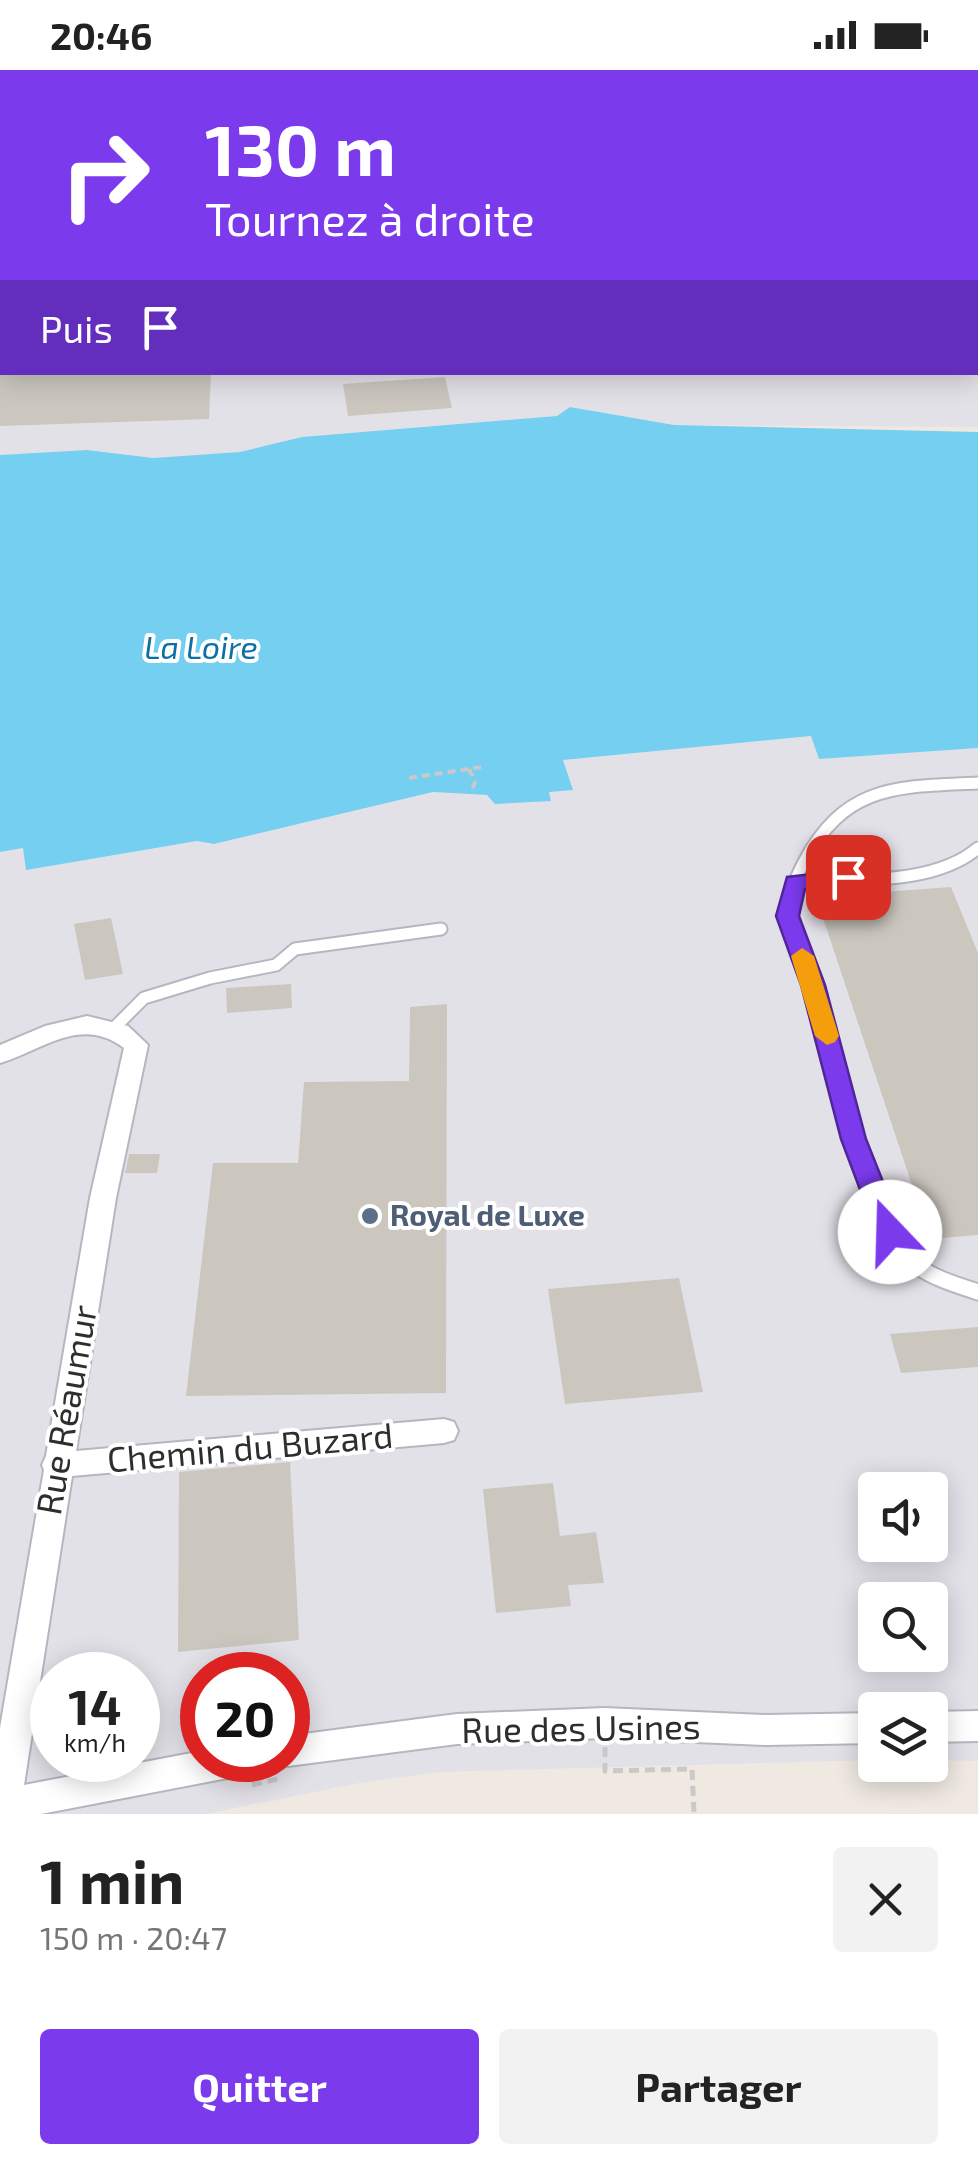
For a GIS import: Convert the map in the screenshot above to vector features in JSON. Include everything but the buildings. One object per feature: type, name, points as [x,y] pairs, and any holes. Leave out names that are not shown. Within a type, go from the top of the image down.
[{"type":"street","points":[[0,1054],[87,1022],[116,1026]]},
{"type":"street","name":"Rue Réaumur","points":[[4,1805],[56,1465],[103,1198],[136,1045],[116,1026]]},
{"type":"street","name":"Chemin du Buzard","points":[[56,1465],[444,1432]]},
{"type":"street","name":"Rue des Usines","points":[[310,1760],[457,1729],[604,1722],[766,1730],[858,1728]]},
{"type":"street","points":[[948,1726],[978,1726]]},
{"type":"street","points":[[4,1805],[180,1781]]},
{"type":"lane","points":[[978,783],[883,791],[852,804],[807,858],[795,882],[788,916],[813,985],[853,1139],[890,1232],[922,1273],[978,1292]]},
{"type":"lane","points":[[795,882],[937,870],[976,856]]},
{"type":"lane","points":[[116,1026],[144,998],[210,978],[276,965],[296,949],[441,929]]},
{"type":"path","points":[[409,778],[482,767]]},
{"type":"path","points":[[469,769],[474,782],[471,792]]},
{"type":"path","points":[[586,1750],[605,1750]]},
{"type":"path","points":[[605,1771],[692,1769],[694,1814]]},
{"type":"shaded area","points":[[0,375],[978,375],[978,427],[674,425],[571,407],[557,416],[302,437],[240,452],[153,458],[87,450],[0,455]]},
{"type":"shaded area","points":[[811,736],[819,759],[978,748],[978,1761],[948,1760],[948,1692],[858,1692],[858,1760],[440,1772],[359,1783],[206,1814],[0,1814],[0,852],[24,848],[26,869],[198,841],[214,844],[433,792],[551,800],[548,792],[572,790],[562,760]]},
{"type":"water","name":"La Loire","points":[[570,407],[674,425],[978,432],[978,748],[819,759],[811,736],[563,760],[573,790],[549,792],[551,801],[495,804],[487,795],[433,792],[214,844],[197,841],[26,870],[23,848],[0,852],[0,455],[87,450],[153,458],[240,452],[302,437],[557,416]]},
{"type":"slow traffic","points":[[802,956],[827,1036]]},
{"type":"place","name":"Royal de Luxe","points":[[370,1216]]},
{"type":"route","points":[[848,877],[795,882],[788,916],[813,985],[853,1139],[890,1232]]}]
